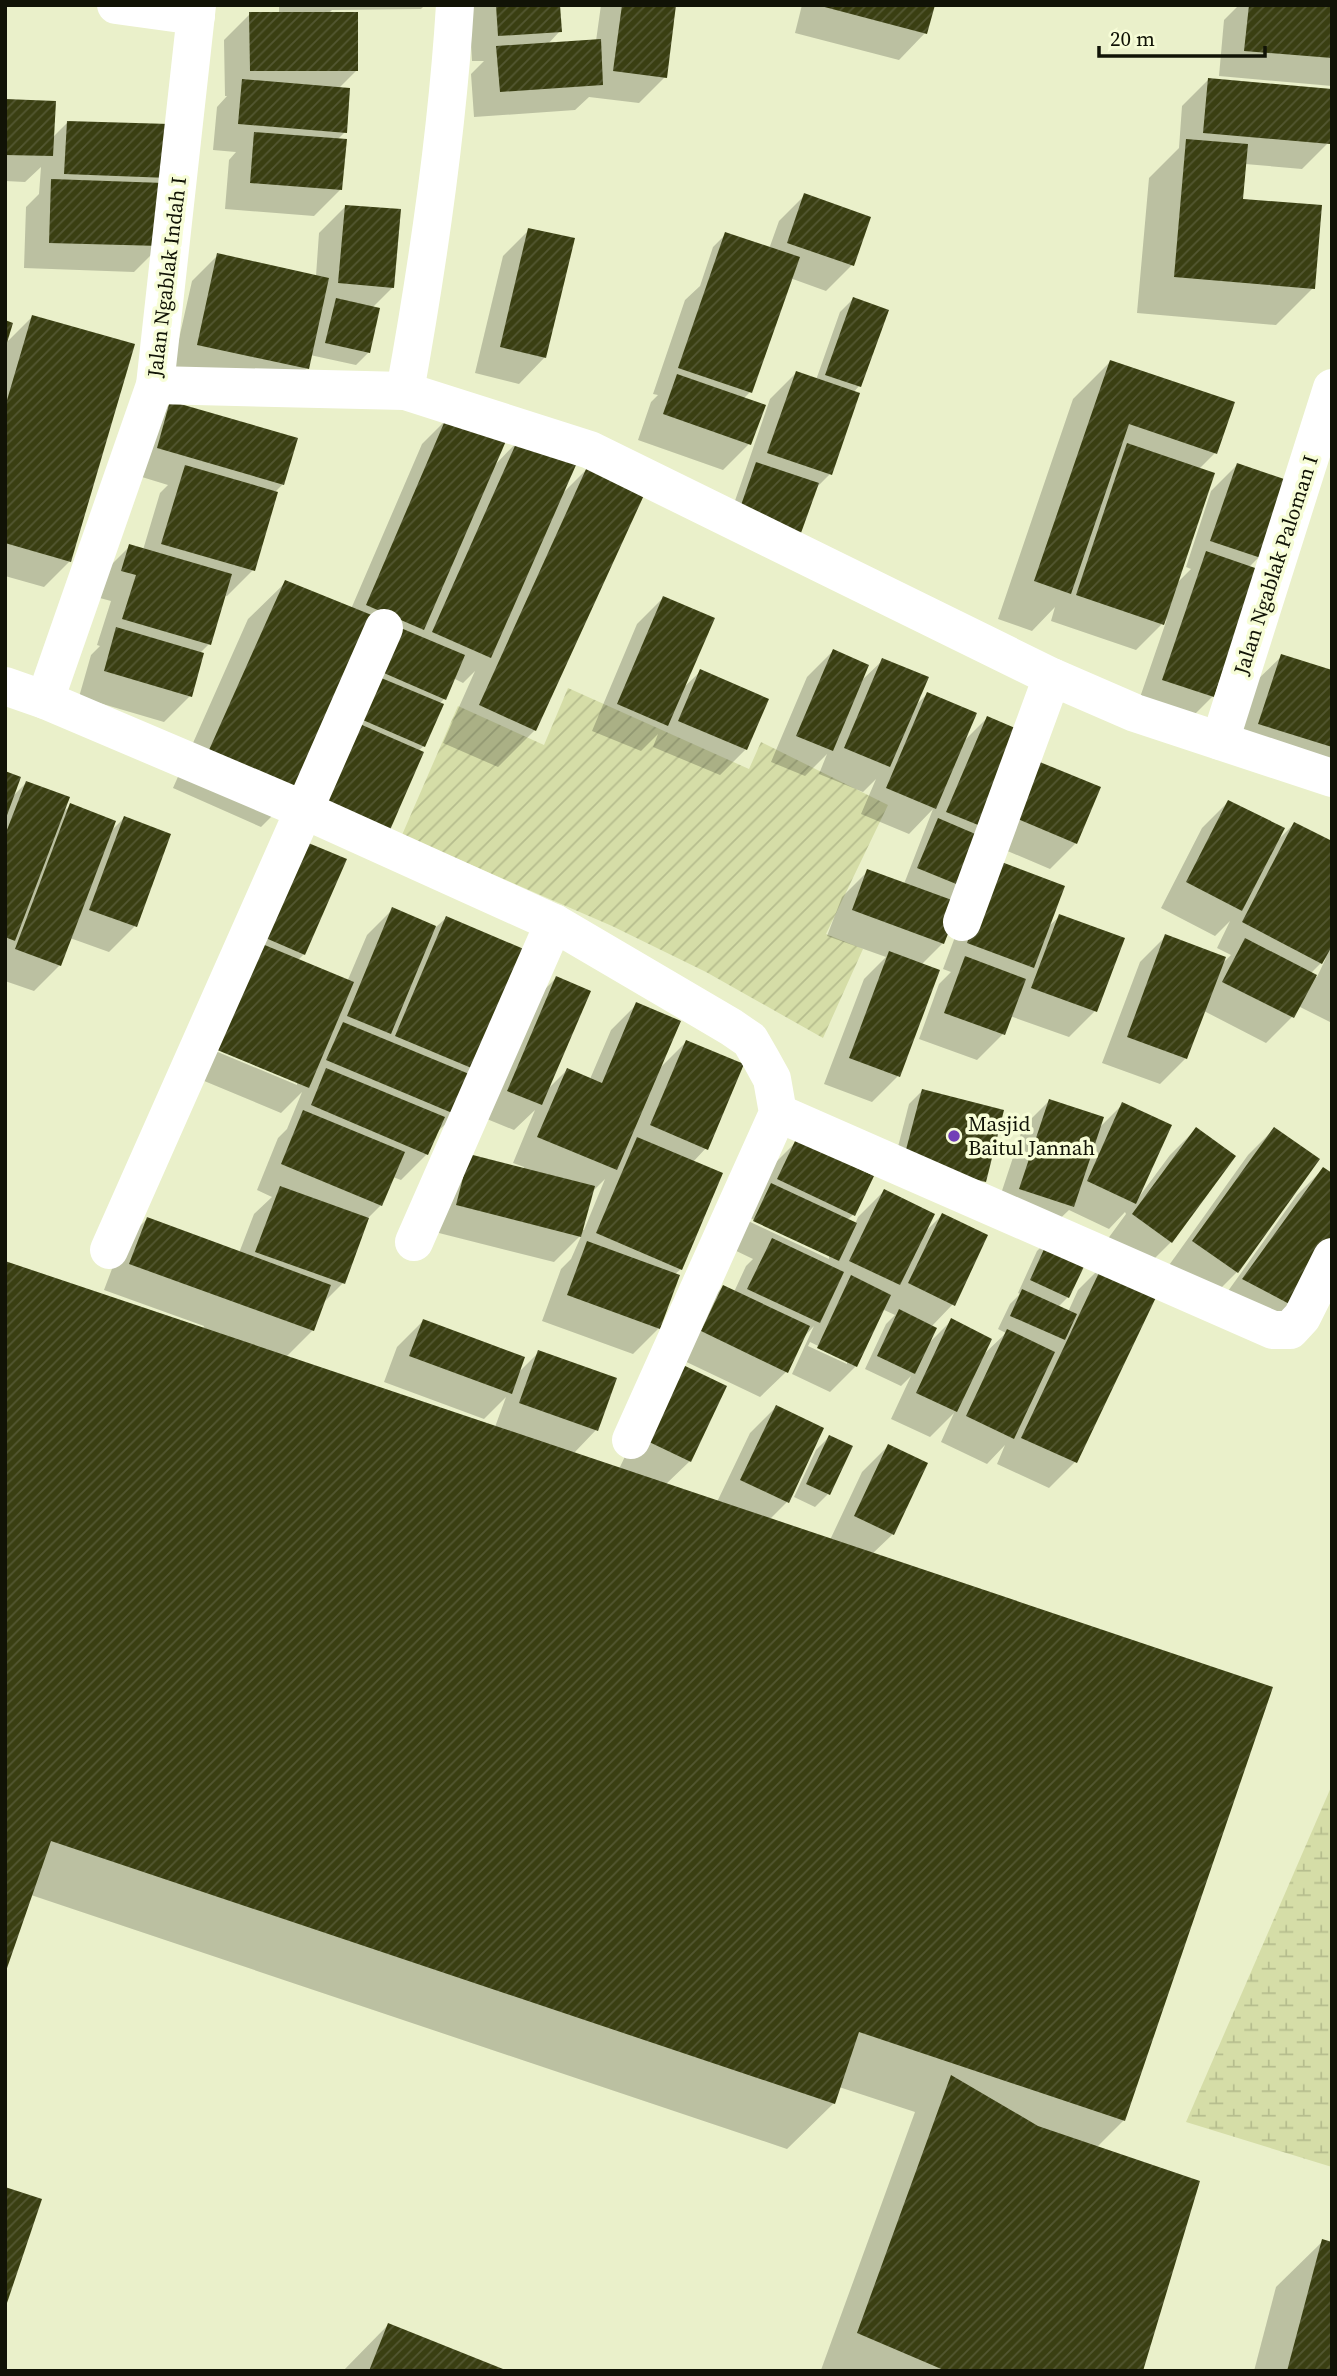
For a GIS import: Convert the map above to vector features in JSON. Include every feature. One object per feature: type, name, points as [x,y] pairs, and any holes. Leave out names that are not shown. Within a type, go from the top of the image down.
[{"type":"street","points":[[116,5],[197,11]]},
{"type":"street","points":[[405,391],[420,308],[441,156],[455,5]]},
{"type":"street","name":"Jalan Ngablak Indah I","points":[[45,700],[155,385],[197,11]]},
{"type":"street","points":[[155,385],[405,391],[590,450],[1052,677],[1135,713],[1332,778]]},
{"type":"street","name":"Jalan Ngablak Paloman I","points":[[1220,741],[1332,388]]},
{"type":"street","points":[[109,1250],[384,628]]},
{"type":"street","points":[[962,922],[1052,677]]},
{"type":"street","points":[[5,686],[45,700],[304,810],[554,923],[750,1040],[772,1079],[778,1113],[631,1440]]},
{"type":"street","points":[[414,1242],[554,923]]},
{"type":"street","points":[[778,1113],[1273,1330],[1290,1330],[1302,1317],[1332,1257]]},
{"type":"green space","points":[[568,688],[749,769],[761,742],[888,805],[826,934],[863,949],[823,1038],[706,972],[612,926],[402,835],[458,706],[544,745]]},
{"type":"green space","points":[[1332,1785],[1332,2167],[1186,2122]]},
{"type":"building","points":[[496,5],[560,5],[562,32],[498,36]]},
{"type":"building","points":[[622,5],[676,5],[667,78],[613,71]]},
{"type":"building","points":[[817,5],[935,5],[927,34]]},
{"type":"building","points":[[1249,5],[1332,5],[1332,58],[1244,51]]},
{"type":"building","points":[[249,12],[358,12],[358,71],[250,71]]},
{"type":"building","points":[[601,39],[603,85],[500,92],[496,46]]},
{"type":"building","points":[[1208,78],[1332,89],[1330,144],[1203,133]]},
{"type":"building","points":[[242,79],[350,88],[347,133],[238,124]]},
{"type":"building","points":[[5,99],[56,101],[53,156],[5,155]]},
{"type":"building","points":[[67,121],[170,124],[169,178],[64,174]]},
{"type":"building","points":[[254,132],[347,139],[342,190],[250,183]]},
{"type":"building","points":[[1186,139],[1248,144],[1243,199],[1322,205],[1315,289],[1174,277]]},
{"type":"building","points":[[51,179],[164,183],[161,246],[49,243]]},
{"type":"building","points":[[804,193],[871,217],[854,266],[787,243]]},
{"type":"building","points":[[345,205],[401,209],[394,288],[338,283]]},
{"type":"building","points":[[528,228],[575,238],[546,358],[500,347]]},
{"type":"building","points":[[725,232],[800,257],[752,393],[678,368]]},
{"type":"building","points":[[217,253],[329,278],[309,369],[197,345]]},
{"type":"building","points":[[853,297],[889,310],[861,387],[825,375]]},
{"type":"building","points":[[336,298],[380,308],[370,353],[325,343]]},
{"type":"building","points":[[32,315],[135,344],[71,562],[5,543],[5,407]]},
{"type":"building","points":[[5,320],[13,323],[6,346],[5,346]]},
{"type":"building","points":[[1110,360],[1235,402],[1217,454],[1129,424],[1071,594],[1034,581]]},
{"type":"building","points":[[796,371],[860,393],[832,475],[767,453]]},
{"type":"building","points":[[677,374],[766,405],[751,445],[663,414]]},
{"type":"building","points":[[170,401],[298,438],[284,485],[157,448]]},
{"type":"building","points":[[447,416],[506,441],[424,630],[366,605]]},
{"type":"building","points":[[518,439],[576,465],[491,658],[432,632]]},
{"type":"building","points":[[1127,443],[1215,473],[1164,625],[1076,595]]},
{"type":"building","points":[[756,462],[819,483],[801,533],[739,511]]},
{"type":"building","points":[[1237,463],[1287,480],[1261,558],[1210,541]]},
{"type":"building","points":[[185,465],[278,492],[255,571],[161,544]]},
{"type":"building","points":[[587,467],[645,493],[536,731],[479,705]]},
{"type":"building","points":[[129,544],[232,574],[211,645],[122,619],[136,575],[121,571]]},
{"type":"building","points":[[1206,551],[1258,569],[1214,697],[1162,680]]},
{"type":"building","points":[[285,580],[379,618],[300,791],[209,750]]},
{"type":"building","points":[[663,596],[715,618],[668,726],[617,704]]},
{"type":"building","points":[[396,626],[465,655],[446,700],[377,670]]},
{"type":"building","points":[[116,627],[204,653],[192,697],[104,671]]},
{"type":"building","points":[[833,649],[869,665],[833,751],[796,736]]},
{"type":"building","points":[[1281,654],[1332,670],[1332,747],[1258,724]]},
{"type":"building","points":[[882,658],[929,677],[890,767],[844,748]]},
{"type":"building","points":[[700,669],[769,699],[747,750],[678,721]]},
{"type":"building","points":[[374,675],[444,704],[425,747],[356,717]]},
{"type":"building","points":[[927,692],[977,713],[936,809],[886,788]]},
{"type":"building","points":[[987,716],[1029,734],[988,829],[946,812]]},
{"type":"building","points":[[353,721],[424,752],[390,830],[319,799]]},
{"type":"building","points":[[1030,758],[1101,787],[1077,844],[1006,814]]},
{"type":"building","points":[[5,771],[21,777],[6,818],[5,818]]},
{"type":"building","points":[[26,781],[70,797],[15,941],[5,937],[5,835]]},
{"type":"building","points":[[1228,800],[1285,828],[1242,911],[1186,882]]},
{"type":"building","points":[[70,803],[116,821],[61,966],[15,949]]},
{"type":"building","points":[[124,816],[171,834],[137,927],[89,910]]},
{"type":"building","points":[[938,818],[987,839],[966,888],[917,868]]},
{"type":"building","points":[[1294,822],[1332,841],[1332,946],[1322,964],[1242,922]]},
{"type":"building","points":[[294,837],[347,859],[305,955],[254,933]]},
{"type":"building","points":[[999,861],[1065,886],[1034,968],[967,943]]},
{"type":"building","points":[[867,869],[960,903],[944,944],[852,910]]},
{"type":"building","points":[[392,907],[436,926],[391,1034],[347,1016]]},
{"type":"building","points":[[1059,914],[1125,938],[1097,1012],[1031,988]]},
{"type":"building","points":[[446,916],[533,953],[481,1072],[395,1036]]},
{"type":"building","points":[[1165,934],[1226,957],[1187,1059],[1127,1037]]},
{"type":"building","points":[[1245,938],[1317,975],[1294,1018],[1222,982]]},
{"type":"building","points":[[255,941],[354,982],[309,1088],[210,1047]]},
{"type":"building","points":[[889,951],[940,970],[900,1077],[849,1058]]},
{"type":"building","points":[[965,956],[1026,979],[1005,1035],[944,1013]]},
{"type":"building","points":[[556,976],[591,991],[542,1105],[507,1091]]},
{"type":"building","points":[[636,1002],[681,1021],[617,1170],[537,1137],[567,1068],[602,1083]]},
{"type":"building","points":[[343,1022],[474,1076],[457,1115],[326,1060]]},
{"type":"building","points":[[686,1040],[744,1064],[708,1150],[650,1125]]},
{"type":"building","points":[[326,1068],[445,1117],[428,1155],[311,1105]]},
{"type":"building","name":"Masjid Baitul Jannah","points":[[922,1089],[1004,1110],[986,1182],[903,1161]]},
{"type":"building","points":[[1049,1099],[1104,1117],[1074,1207],[1019,1189]]},
{"type":"building","points":[[1122,1102],[1172,1125],[1136,1204],[1087,1181]]},
{"type":"building","points":[[303,1110],[405,1152],[382,1206],[281,1164]]},
{"type":"building","points":[[1196,1127],[1236,1156],[1172,1243],[1132,1214]]},
{"type":"building","points":[[1274,1127],[1320,1159],[1238,1273],[1192,1241]]},
{"type":"building","points":[[637,1137],[723,1173],[682,1270],[596,1233]]},
{"type":"building","points":[[796,1139],[874,1176],[855,1216],[777,1179]]},
{"type":"building","points":[[469,1154],[595,1186],[581,1237],[456,1205]]},
{"type":"building","points":[[1323,1167],[1332,1173],[1332,1244],[1297,1308],[1242,1279]]},
{"type":"building","points":[[771,1183],[857,1223],[839,1261],[753,1221]]},
{"type":"building","points":[[280,1186],[369,1218],[345,1284],[255,1252]]},
{"type":"building","points":[[884,1189],[935,1214],[900,1285],[849,1261]]},
{"type":"building","points":[[942,1213],[988,1235],[955,1306],[908,1283]]},
{"type":"building","points":[[147,1217],[331,1285],[314,1331],[129,1264]]},
{"type":"building","points":[[1050,1236],[1090,1254],[1069,1298],[1030,1280]]},
{"type":"building","points":[[772,1238],[844,1272],[820,1323],[747,1289]]},
{"type":"building","points":[[587,1241],[680,1275],[660,1329],[567,1295]]},
{"type":"building","points":[[5,1261],[1273,1687],[1125,2121],[859,2032],[835,2104],[51,1841],[5,1974]]},
{"type":"building","points":[[1104,1262],[1160,1289],[1077,1463],[1021,1438]]},
{"type":"building","points":[[851,1275],[891,1295],[857,1367],[817,1348]]},
{"type":"building","points":[[723,1285],[810,1326],[788,1373],[701,1331]]},
{"type":"building","points":[[1022,1289],[1077,1314],[1065,1340],[1010,1316]]},
{"type":"building","points":[[899,1309],[937,1328],[915,1374],[877,1356]]},
{"type":"building","points":[[951,1318],[992,1339],[957,1412],[916,1393]]},
{"type":"building","points":[[423,1319],[525,1357],[512,1394],[409,1356]]},
{"type":"building","points":[[1007,1329],[1055,1352],[1014,1439],[966,1416]]},
{"type":"building","points":[[538,1350],[617,1378],[598,1431],[519,1403]]},
{"type":"building","points":[[681,1364],[727,1386],[691,1462],[645,1440]]},
{"type":"building","points":[[776,1405],[824,1428],[789,1503],[740,1480]]},
{"type":"building","points":[[829,1435],[853,1446],[830,1495],[806,1484]]},
{"type":"building","points":[[888,1444],[928,1463],[894,1535],[854,1516]]},
{"type":"building","points":[[951,2075],[1038,2126],[1200,2181],[1143,2371],[946,2371],[857,2333]]},
{"type":"building","points":[[5,2187],[42,2199],[6,2306],[5,2306]]},
{"type":"building","points":[[1322,2239],[1332,2242],[1332,2371],[1287,2371]]},
{"type":"building","points":[[388,2323],[508,2371],[369,2371]]},
{"type":"place","name":"Masjid Baitul Jannah","points":[[954,1136]]}]
